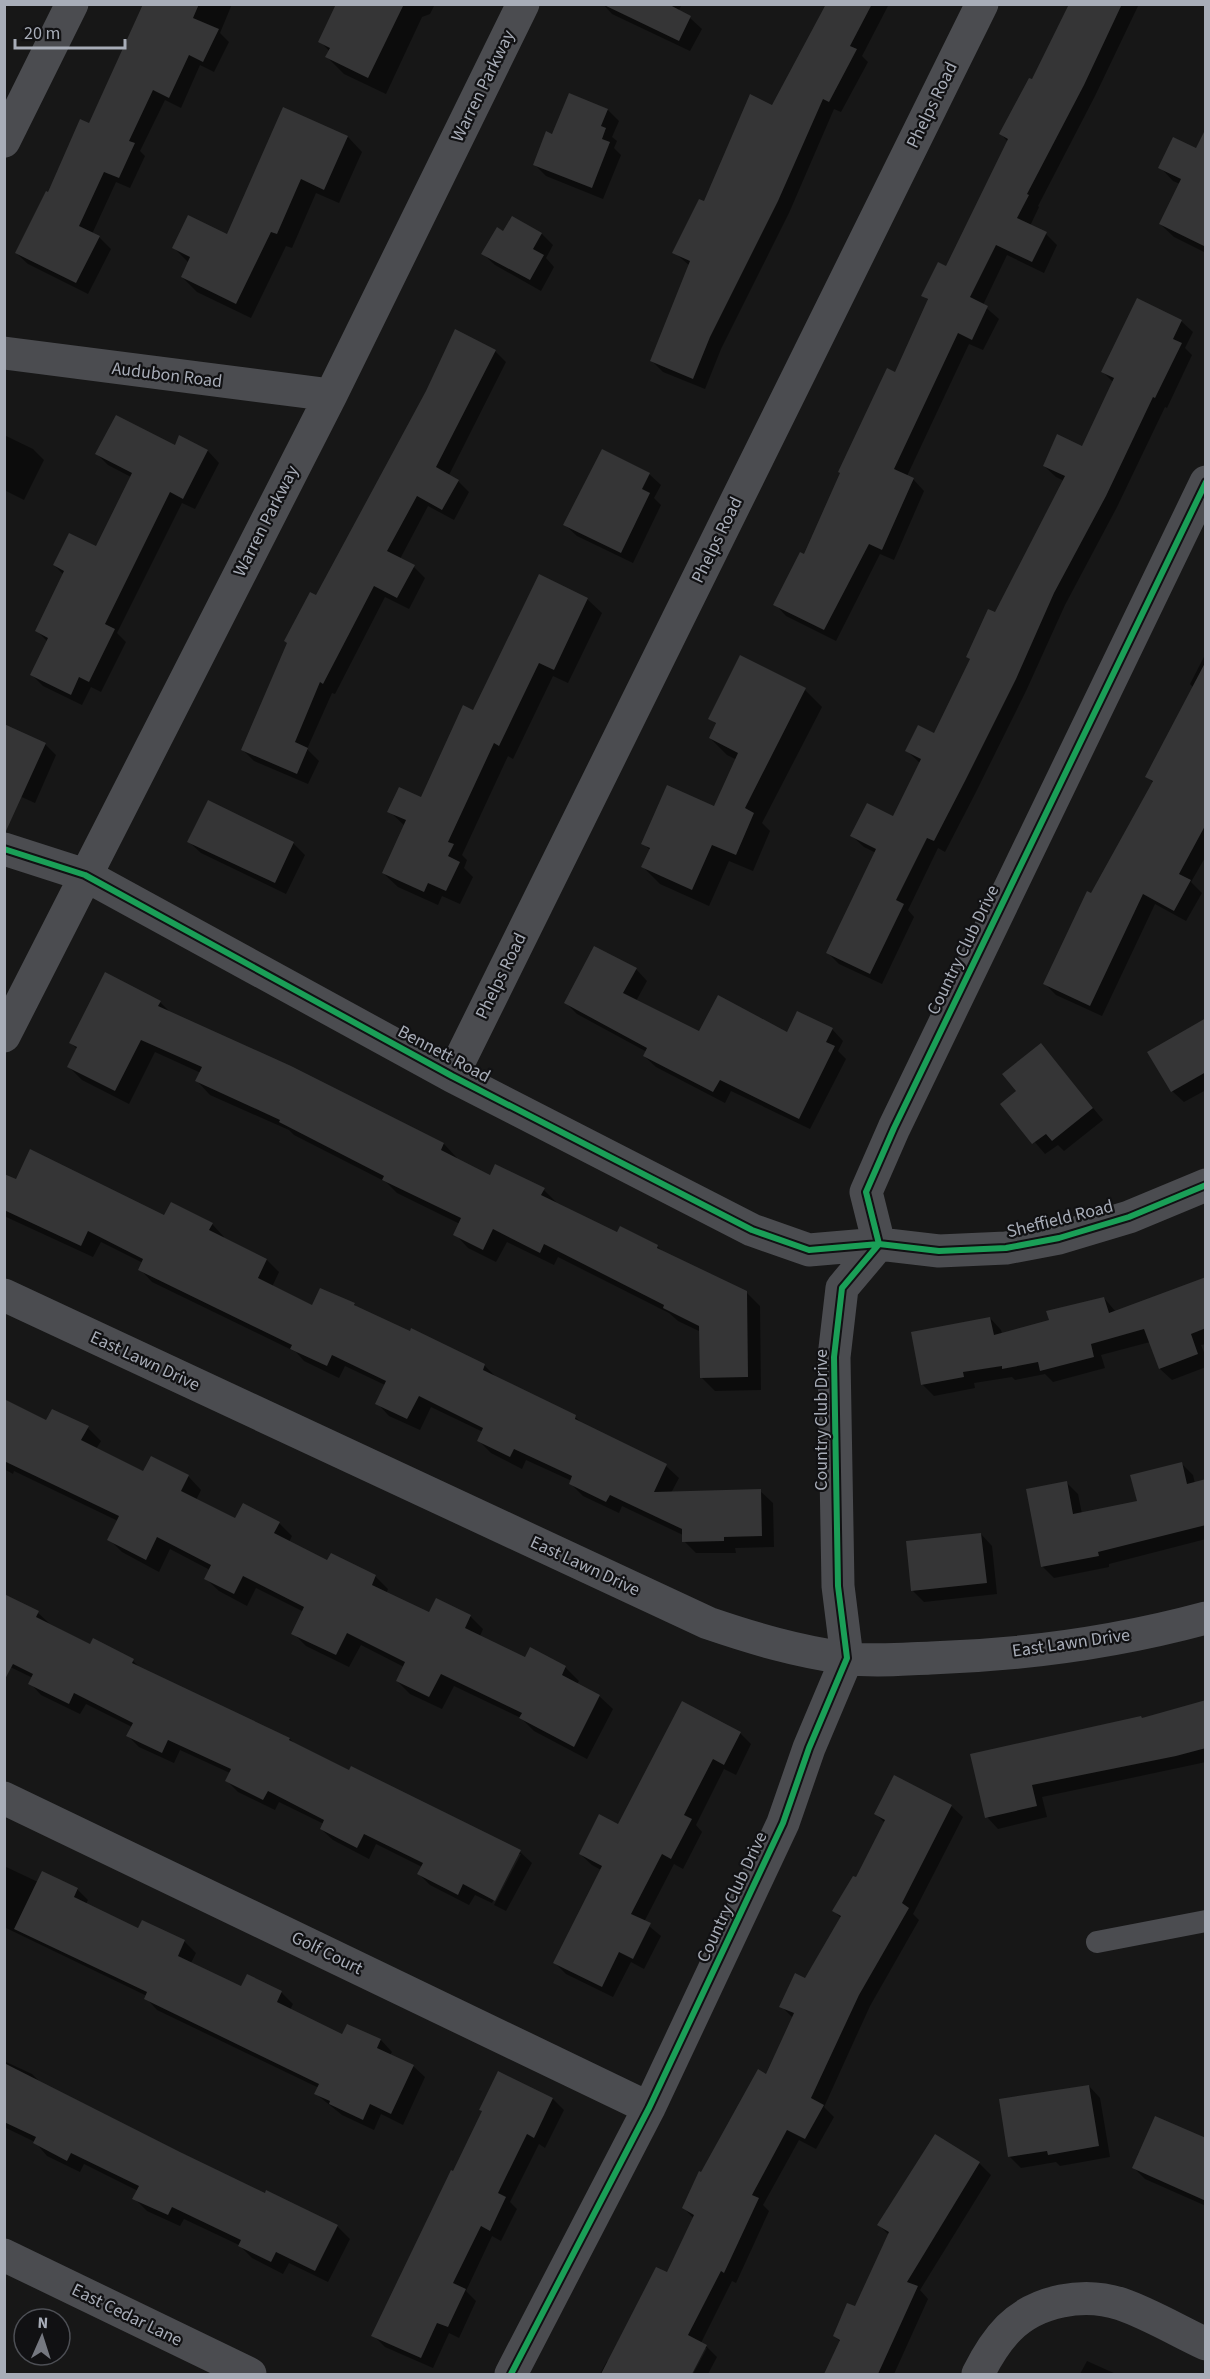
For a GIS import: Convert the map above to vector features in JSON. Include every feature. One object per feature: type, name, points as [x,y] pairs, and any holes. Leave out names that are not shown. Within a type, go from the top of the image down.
[{"type":"street","points":[[4,141],[72,4]]},
{"type":"street","name":"Warren Parkway","points":[[4,1036],[331,395],[524,4]]},
{"type":"street","name":"Phelps Road","points":[[452,1076],[981,4]]},
{"type":"street","name":"Audubon Road","points":[[4,353],[331,395]]},
{"type":"street","name":"Country Club Drive","points":[[511,2374],[649,2108],[783,1823],[809,1748],[847,1658],[838,1586],[834,1357],[842,1288],[879,1244],[866,1192],[899,1118],[1206,482]]},
{"type":"street","name":"Bennett Road","points":[[4,849],[85,875],[452,1076],[752,1230],[809,1250],[879,1244]]},
{"type":"street","name":"Sheffield Road","points":[[879,1244],[939,1251],[1006,1248],[1059,1238],[1129,1217],[1206,1185]]},
{"type":"street","name":"East Lawn Drive","points":[[4,1295],[708,1623],[774,1645],[847,1658],[885,1660],[963,1657],[1083,1644],[1206,1618]]},
{"type":"street","name":"Golf Court","points":[[4,1798],[649,2108]]},
{"type":"street","name":"East Cedar Lane","points":[[4,2255],[232,2370]]},
{"type":"street","points":[[978,2374],[989,2352],[1010,2327],[1036,2310],[1064,2300],[1095,2299],[1122,2304],[1206,2344]]},
{"type":"lane","points":[[1097,1942],[1206,1921]]},
{"type":"building","points":[[143,4],[199,4],[193,18],[219,29],[203,62],[189,55],[169,98],[153,90],[129,141],[135,143],[119,178],[104,172],[79,226],[100,236],[76,283],[15,253],[46,191],[48,192],[80,119],[89,123]]},
{"type":"building","points":[[336,4],[404,4],[368,78],[325,57],[330,48],[318,42]]},
{"type":"building","points":[[602,4],[668,4],[691,16],[679,41]]},
{"type":"building","points":[[826,4],[872,4],[850,46],[857,49],[829,102],[823,99],[778,201],[710,337],[693,379],[650,361],[690,261],[672,253],[699,199],[704,201],[750,94],[772,105]]},
{"type":"building","points":[[1069,4],[1122,4],[1017,218],[1047,232],[1032,262],[996,245],[970,297],[988,306],[972,340],[958,333],[894,469],[914,478],[882,550],[869,544],[824,630],[773,605],[800,552],[804,554],[840,473],[838,472],[887,368],[895,372],[928,299],[921,296],[938,262],[946,266],[1008,139],[999,134],[1029,78],[1032,79]]},
{"type":"building","points":[[569,93],[608,109],[601,126],[606,128],[602,139],[610,142],[592,188],[533,165],[546,131],[552,134]]},
{"type":"building","points":[[283,107],[348,136],[324,190],[301,179],[277,234],[271,232],[236,304],[181,277],[190,257],[172,248],[188,215],[227,234]]},
{"type":"building","points":[[1206,128],[1206,247],[1159,224],[1181,179],[1158,168],[1173,137],[1196,148]]},
{"type":"building","points":[[512,216],[542,233],[533,249],[544,255],[530,280],[481,254],[497,227],[503,231]]},
{"type":"building","points":[[1137,298],[1182,320],[1173,339],[1182,343],[1155,398],[1153,397],[1106,496],[1054,593],[1016,679],[965,781],[934,841],[927,838],[896,900],[904,904],[870,974],[826,953],[876,849],[850,836],[867,803],[893,816],[921,759],[905,751],[918,725],[934,733],[970,659],[966,657],[988,609],[995,612],[1065,476],[1043,466],[1057,434],[1082,446],[1114,378],[1101,372]]},
{"type":"building","points":[[455,329],[496,350],[436,467],[459,480],[442,510],[417,496],[387,551],[415,565],[397,598],[374,586],[323,684],[320,682],[295,742],[308,748],[297,774],[241,750],[287,643],[284,641],[310,592],[316,595],[426,391]]},
{"type":"building","points":[[116,415],[175,445],[179,435],[208,450],[183,499],[170,492],[105,624],[115,629],[89,682],[79,677],[71,695],[30,675],[48,638],[35,631],[64,571],[53,565],[69,533],[96,546],[132,473],[95,454]]},
{"type":"building","points":[[602,449],[650,473],[642,489],[650,493],[621,553],[563,525]]},
{"type":"building","points":[[539,574],[588,598],[554,670],[539,663],[499,746],[494,743],[448,842],[454,844],[448,856],[460,862],[446,891],[428,883],[424,892],[382,873],[406,820],[387,812],[399,787],[421,797],[463,705],[473,710]]},
{"type":"building","points":[[740,655],[806,688],[745,808],[754,813],[736,855],[712,845],[692,890],[641,867],[650,848],[641,844],[667,785],[714,806],[738,753],[709,738],[716,723],[708,719]]},
{"type":"building","points":[[1206,661],[1206,824],[1179,874],[1191,880],[1174,911],[1143,894],[1090,1006],[1043,984],[1087,891],[1091,893],[1153,781],[1145,777]]},
{"type":"building","points":[[4,724],[46,743],[6,831],[4,831]]},
{"type":"building","points":[[208,800],[294,842],[275,883],[187,842]]},
{"type":"building","points":[[594,946],[637,968],[623,993],[699,1031],[718,995],[787,1032],[797,1011],[833,1028],[826,1042],[835,1046],[799,1119],[720,1080],[713,1092],[643,1056],[647,1048],[564,1003]]},
{"type":"building","points":[[105,972],[161,1001],[158,1006],[291,1066],[444,1143],[441,1150],[490,1175],[495,1164],[545,1188],[541,1195],[617,1232],[620,1226],[658,1245],[657,1248],[747,1291],[748,1377],[700,1378],[699,1326],[663,1308],[664,1305],[544,1244],[540,1253],[493,1229],[483,1250],[453,1235],[461,1218],[382,1180],[384,1176],[279,1122],[280,1120],[195,1081],[202,1067],[141,1040],[115,1091],[67,1067],[77,1047],[69,1043]]},
{"type":"building","points":[[1206,1018],[1206,1072],[1171,1092],[1147,1052]]},
{"type":"building","points":[[1041,1043],[1093,1108],[1052,1141],[1046,1134],[1032,1144],[1000,1104],[1016,1091],[1002,1074]]},
{"type":"building","points":[[30,1149],[164,1215],[171,1202],[213,1223],[209,1230],[267,1259],[258,1278],[312,1305],[320,1288],[410,1331],[411,1328],[485,1364],[483,1370],[576,1415],[575,1419],[667,1464],[654,1492],[761,1489],[762,1536],[724,1537],[724,1541],[682,1542],[682,1529],[610,1495],[606,1502],[569,1484],[572,1476],[514,1449],[510,1457],[477,1441],[483,1428],[419,1396],[407,1419],[375,1404],[386,1381],[332,1355],[327,1366],[290,1349],[292,1345],[138,1270],[143,1259],[88,1231],[81,1246],[4,1210],[4,1174],[16,1179]]},
{"type":"building","points":[[1206,1277],[1206,1328],[1191,1334],[1198,1354],[1159,1369],[1144,1329],[1091,1344],[1094,1357],[1040,1371],[1038,1362],[1002,1369],[1002,1366],[963,1372],[964,1377],[921,1385],[911,1332],[990,1317],[994,1335],[1049,1320],[1046,1311],[1104,1297],[1109,1313]]},
{"type":"building","points":[[4,1399],[46,1420],[52,1409],[89,1426],[81,1440],[143,1471],[151,1456],[189,1475],[181,1491],[235,1518],[243,1503],[280,1522],[274,1533],[327,1560],[331,1553],[376,1575],[372,1585],[429,1612],[436,1598],[471,1615],[465,1628],[525,1657],[530,1647],[566,1666],[562,1675],[600,1695],[574,1747],[519,1718],[522,1713],[441,1674],[429,1697],[396,1681],[405,1662],[347,1633],[336,1655],[291,1634],[304,1607],[243,1576],[234,1594],[204,1579],[211,1565],[157,1537],[146,1560],[107,1540],[119,1516],[4,1461]]},
{"type":"building","points":[[1182,1462],[1187,1484],[1206,1479],[1206,1525],[1098,1552],[1099,1556],[1041,1567],[1026,1489],[1067,1481],[1073,1514],[1137,1501],[1130,1475]]},
{"type":"building","points":[[981,1533],[987,1583],[911,1591],[906,1541]]},
{"type":"building","points":[[4,1594],[39,1611],[36,1617],[90,1644],[93,1638],[134,1659],[132,1663],[290,1738],[289,1740],[349,1770],[351,1766],[521,1850],[495,1901],[463,1884],[458,1895],[417,1874],[423,1863],[364,1834],[357,1848],[320,1829],[324,1820],[268,1791],[263,1800],[225,1781],[231,1769],[168,1740],[162,1753],[126,1736],[133,1723],[74,1693],[69,1704],[28,1684],[33,1674],[13,1664],[4,1681]]},
{"type":"building","points":[[1206,1700],[1206,1748],[1032,1785],[1037,1806],[985,1818],[970,1754],[1141,1716],[1142,1718]]},
{"type":"building","points":[[682,1701],[741,1732],[724,1765],[713,1759],[684,1815],[692,1819],[671,1859],[662,1854],[631,1914],[651,1923],[633,1959],[619,1952],[602,1987],[553,1963],[602,1866],[579,1854],[599,1814],[618,1824]]},
{"type":"building","points":[[894,1775],[952,1805],[902,1903],[909,1908],[859,1995],[811,2098],[824,2105],[805,2139],[787,2130],[752,2195],[759,2198],[724,2273],[721,2271],[688,2335],[707,2345],[692,2374],[601,2374],[656,2267],[667,2272],[694,2215],[682,2208],[699,2171],[701,2172],[758,2069],[766,2074],[794,2013],[779,2007],[795,1973],[805,1978],[841,1916],[832,1911],[853,1876],[856,1877],[885,1820],[874,1814]]},
{"type":"building","points":[[42,1871],[78,1888],[74,1897],[138,1928],[142,1920],[185,1940],[178,1956],[241,1986],[247,1974],[282,1991],[277,2002],[342,2034],[347,2024],[381,2039],[377,2048],[414,2065],[391,2114],[370,2104],[363,2120],[329,2104],[330,2101],[314,2094],[319,2084],[144,1999],[147,1992],[14,1929]]},
{"type":"building","points":[[4,2063],[180,2152],[338,2225],[315,2271],[276,2252],[271,2262],[238,2246],[241,2240],[172,2207],[168,2215],[132,2199],[139,2186],[71,2153],[67,2161],[33,2143],[36,2137],[4,2122]]},
{"type":"building","points":[[498,2071],[553,2098],[534,2138],[527,2134],[498,2193],[506,2197],[490,2231],[481,2226],[453,2283],[466,2289],[448,2327],[437,2323],[421,2358],[371,2336],[482,2111],[479,2110]]},
{"type":"building","points":[[1089,2085],[1099,2146],[1048,2155],[1047,2151],[1008,2157],[999,2099]]},
{"type":"building","points":[[1155,2116],[1206,2138],[1206,2201],[1132,2168]]},
{"type":"building","points":[[935,2134],[980,2162],[907,2282],[918,2286],[878,2374],[824,2374],[840,2340],[833,2336],[847,2303],[855,2306],[889,2232],[877,2225]]},
{"type":"cycle path","points":[[511,2374],[649,2108],[783,1823],[809,1748],[847,1658],[838,1586],[834,1357],[842,1288],[879,1244],[866,1192],[894,1128],[1206,482]]},
{"type":"cycle path","points":[[4,849],[85,875],[452,1076],[752,1230],[809,1250],[879,1244],[939,1251],[1006,1248],[1059,1238],[1129,1217],[1206,1185]]}]
